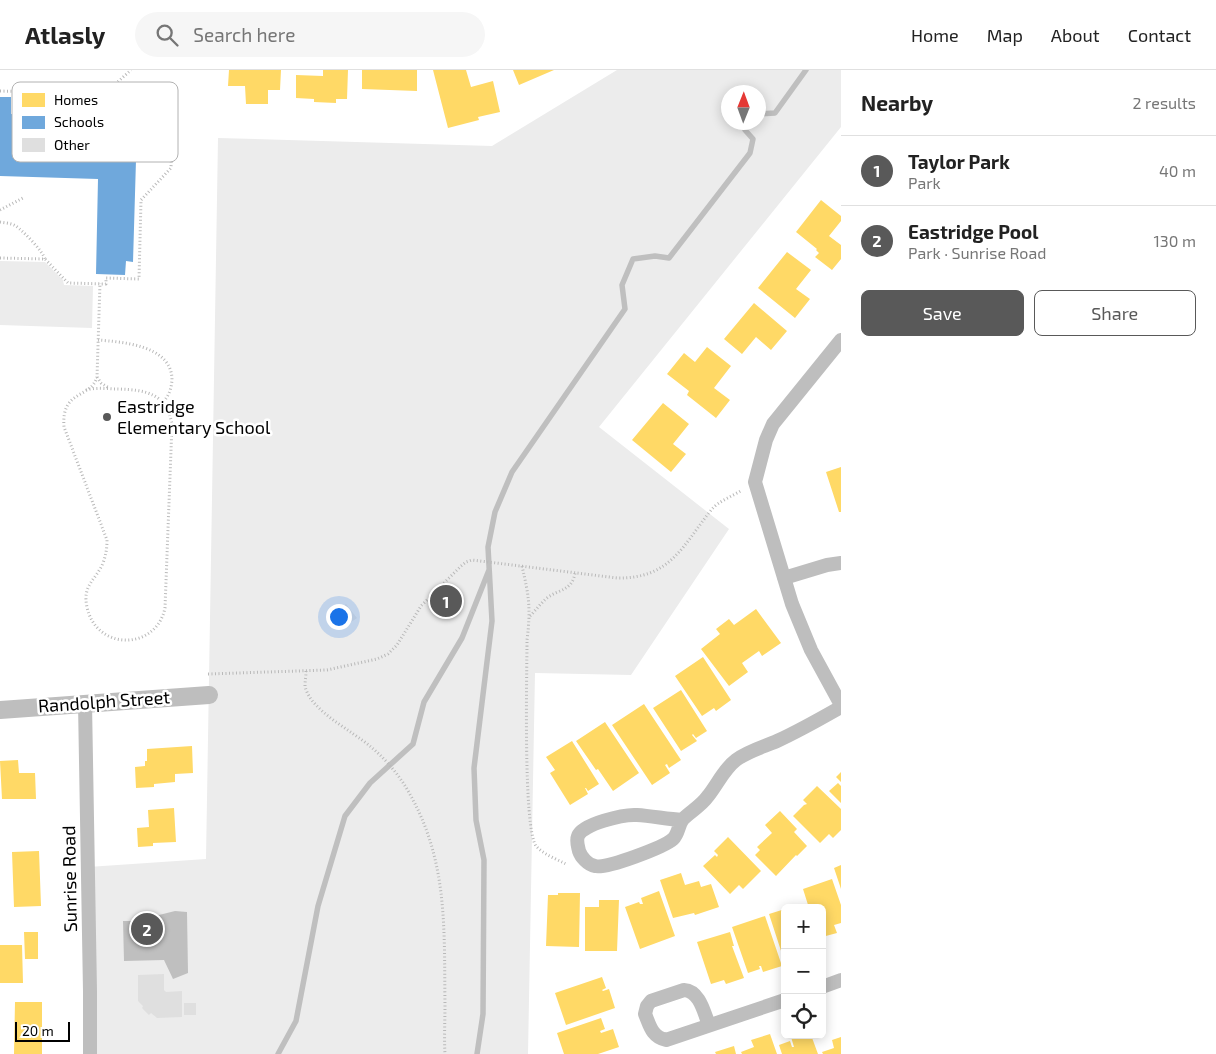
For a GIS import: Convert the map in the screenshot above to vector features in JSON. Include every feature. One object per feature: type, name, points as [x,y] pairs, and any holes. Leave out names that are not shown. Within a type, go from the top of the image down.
[{"type":"street","points":[[682,820],[636,815],[623,816],[588,827],[581,831],[577,839],[580,854],[586,862],[594,866],[609,866],[664,845],[679,832],[682,820],[703,802],[735,760],[811,724],[841,706],[811,650],[792,604],[755,482],[766,440],[773,424],[841,340]]},
{"type":"street","points":[[784,578],[827,564],[841,563]]},
{"type":"street","name":"Randolph Street","points":[[0,710],[209,695]]},
{"type":"street","name":"Sunrise Road","points":[[86,703],[90,1054]]},
{"type":"street","points":[[826,986],[841,980]]},
{"type":"street","points":[[709,1025],[699,1001],[688,990],[651,1001],[647,1006],[645,1014],[655,1035],[666,1040],[781,1001]]},
{"type":"path","points":[[117,82],[130,70]]},
{"type":"path","points":[[0,222],[10,223],[18,228],[41,251],[45,259],[68,283],[106,284],[106,278],[139,279],[141,200],[171,168],[171,162]]},
{"type":"path","points":[[0,210],[23,198]]},
{"type":"path","points":[[0,258],[45,259]]},
{"type":"path","points":[[86,390],[112,389],[145,392],[163,402],[170,417],[172,431],[165,608],[160,622],[148,634],[133,639],[118,640],[102,632],[94,626],[86,606],[88,587],[103,564],[107,540],[64,422],[69,403],[74,397],[95,382],[97,377],[100,283]]},
{"type":"path","points":[[98,340],[140,346],[161,358],[169,368],[172,379],[170,392],[163,402]]},
{"type":"path","points":[[97,377],[101,383],[112,389]]},
{"type":"path","points":[[208,674],[327,670],[368,662],[388,654],[397,645],[421,606],[461,566],[472,560],[630,579],[658,571],[674,558],[713,508],[755,482]]},
{"type":"path","points":[[522,566],[528,589],[530,616],[527,650],[528,785],[531,829],[536,845],[543,852],[566,864]]},
{"type":"path","points":[[530,616],[546,599],[570,586],[574,581],[575,573]]},
{"type":"path","points":[[306,671],[305,686],[310,699],[384,758],[405,785],[426,825],[440,875],[444,908],[445,1054]]},
{"type":"shaded area","points":[[617,70],[841,70],[841,127],[599,427],[729,529],[631,675],[535,673],[528,1054],[90,1054],[88,867],[206,859],[218,138],[492,146]]},
{"type":"shaded area","points":[[0,261],[45,262],[63,280],[64,285],[93,286],[92,328],[0,325]]},
{"type":"shaded area","points":[[175,911],[187,912],[188,973],[173,979],[164,960],[124,961],[123,921],[147,921],[159,915]]},
{"type":"building: Homes","points":[[229,70],[281,70],[280,90],[268,90],[268,104],[246,104],[245,86],[228,86]]},
{"type":"building: Homes","points":[[323,70],[348,70],[347,99],[336,99],[336,103],[314,102],[314,99],[296,98],[296,75],[323,76]]},
{"type":"building: Homes","points":[[362,70],[417,70],[417,91],[362,89]]},
{"type":"building: Homes","points":[[433,70],[466,70],[471,87],[493,81],[500,112],[478,117],[479,120],[448,128]]},
{"type":"building: Homes","points":[[513,70],[554,70],[519,85]]},
{"type":"building: Homes","points":[[821,200],[841,216],[841,221],[829,236],[841,245],[841,259],[832,270],[815,257],[819,253],[817,249],[796,232]]},
{"type":"building: Homes","points":[[787,252],[811,270],[796,289],[810,299],[795,318],[758,288]]},
{"type":"building: Homes","points":[[754,303],[787,331],[771,350],[756,337],[742,354],[724,339]]},
{"type":"building: Homes","points":[[707,347],[731,366],[714,388],[730,400],[716,418],[687,395],[689,391],[667,374],[684,353],[695,362]]},
{"type":"building: Homes","points":[[663,403],[689,424],[673,444],[686,454],[671,472],[632,440]]},
{"type":"building: Homes","points":[[841,467],[841,512],[839,512],[826,472]]},
{"type":"building: Homes","points":[[756,609],[781,643],[762,656],[759,651],[742,663],[748,672],[729,686],[701,649],[720,634],[716,629],[729,619],[734,625]]},
{"type":"building: Homes","points":[[703,657],[731,700],[716,711],[714,708],[702,716],[675,676]]},
{"type":"building: Homes","points":[[681,690],[707,731],[696,738],[693,734],[697,741],[681,751],[653,708]]},
{"type":"building: Homes","points":[[644,704],[681,760],[669,768],[667,764],[665,765],[670,773],[652,785],[612,725]]},
{"type":"building: Homes","points":[[605,722],[639,773],[613,791],[576,741]]},
{"type":"building: Homes","points":[[572,741],[599,784],[588,791],[585,788],[588,794],[570,805],[550,773],[555,770],[546,757]]},
{"type":"building: Homes","points":[[192,746],[193,773],[175,774],[175,782],[154,784],[154,787],[136,788],[135,767],[145,766],[147,749]]},
{"type":"building: Homes","points":[[18,760],[19,773],[35,773],[36,799],[2,799],[0,761]]},
{"type":"building: Homes","points":[[841,772],[841,782],[836,777]]},
{"type":"building: Homes","points":[[838,783],[841,786],[841,803],[829,791]]},
{"type":"building: Homes","points":[[817,786],[841,809],[841,830],[833,838],[829,834],[820,843],[793,816],[807,804],[803,800]]},
{"type":"building: Homes","points":[[174,808],[176,842],[153,843],[153,846],[138,847],[137,828],[149,827],[148,810]]},
{"type":"building: Homes","points":[[780,811],[797,829],[794,832],[807,846],[776,876],[755,855],[760,850],[757,847],[772,833],[765,825]]},
{"type":"building: Homes","points":[[728,837],[761,871],[743,889],[739,885],[730,894],[703,866],[715,855],[717,857],[718,855],[714,851]]},
{"type":"building: Homes","points":[[39,851],[41,906],[14,907],[12,852]]},
{"type":"building: Homes","points":[[841,865],[841,889],[834,868]]},
{"type":"building: Homes","points":[[681,873],[685,885],[699,881],[701,887],[711,884],[719,907],[695,915],[694,913],[673,918],[660,880]]},
{"type":"building: Homes","points":[[832,879],[841,905],[841,923],[834,925],[837,933],[826,936],[826,904],[808,904],[803,889]]},
{"type":"building: Homes","points":[[659,891],[675,936],[640,949],[625,907],[639,902],[643,904],[641,898]]},
{"type":"building: Homes","points":[[558,893],[580,893],[579,947],[546,946],[548,895],[558,895]]},
{"type":"building: Homes","points":[[599,900],[619,900],[617,951],[585,951],[585,907],[599,907]]},
{"type":"building: Homes","points":[[781,910],[781,951],[769,914]]},
{"type":"building: Homes","points":[[765,916],[781,966],[763,972],[761,966],[759,966],[760,969],[748,973],[732,927]]},
{"type":"building: Homes","points":[[24,932],[38,932],[38,959],[25,959]]},
{"type":"building: Homes","points":[[730,932],[734,946],[732,946],[744,978],[726,984],[724,980],[711,984],[697,942]]},
{"type":"building: Homes","points":[[0,945],[22,945],[23,983],[0,983]]},
{"type":"building: Homes","points":[[602,977],[606,988],[602,990],[609,989],[615,1008],[566,1025],[555,993]]},
{"type":"building: Homes","points":[[15,1002],[42,1002],[42,1054],[14,1054]]},
{"type":"building: Homes","points":[[601,1018],[605,1029],[600,1031],[601,1033],[613,1029],[619,1047],[598,1054],[564,1054],[557,1033]]},
{"type":"building: Homes","points":[[770,1034],[777,1054],[742,1054],[741,1052],[754,1047],[751,1040]]},
{"type":"building: Homes","points":[[841,1037],[841,1054],[823,1054],[822,1052],[834,1048],[832,1040]]},
{"type":"building: Homes","points":[[792,1039],[812,1039],[818,1054],[782,1054],[779,1045],[790,1041],[792,1047],[794,1047]]},
{"type":"building: Homes","points":[[734,1046],[736,1054],[716,1054],[715,1052]]},
{"type":"building: Schools","points":[[0,97],[11,97],[12,162],[136,162],[133,262],[126,261],[125,275],[96,274],[98,179],[0,176]]},
{"type":"building: Other","points":[[346,604],[357,618],[343,628],[333,615]]},
{"type":"building: Other","points":[[164,974],[164,990],[166,992],[182,991],[182,1017],[157,1018],[151,1013],[149,1015],[138,1001],[138,975]]},
{"type":"building: Other","points":[[184,1003],[196,1003],[196,1015],[184,1015]]},
{"type":"waterway","points":[[766,114],[775,113],[806,70]]},
{"type":"waterway","points":[[477,1054],[483,1014],[484,860],[476,820],[474,768],[492,621],[488,547],[495,512],[512,472],[625,309],[622,285],[633,259],[655,256],[669,258],[750,153],[753,139],[745,130]]},
{"type":"waterway","points":[[278,1054],[296,1021],[318,906],[345,816],[370,783],[413,744],[424,702],[462,638],[489,570]]},
{"type":"place","name":"Eastridge Elementary School","points":[[107,417]]},
{"type":"place","name":"Taylor Park","points":[[446,601]]},
{"type":"place","name":"Eastridge Pool","points":[[147,929]]}]
